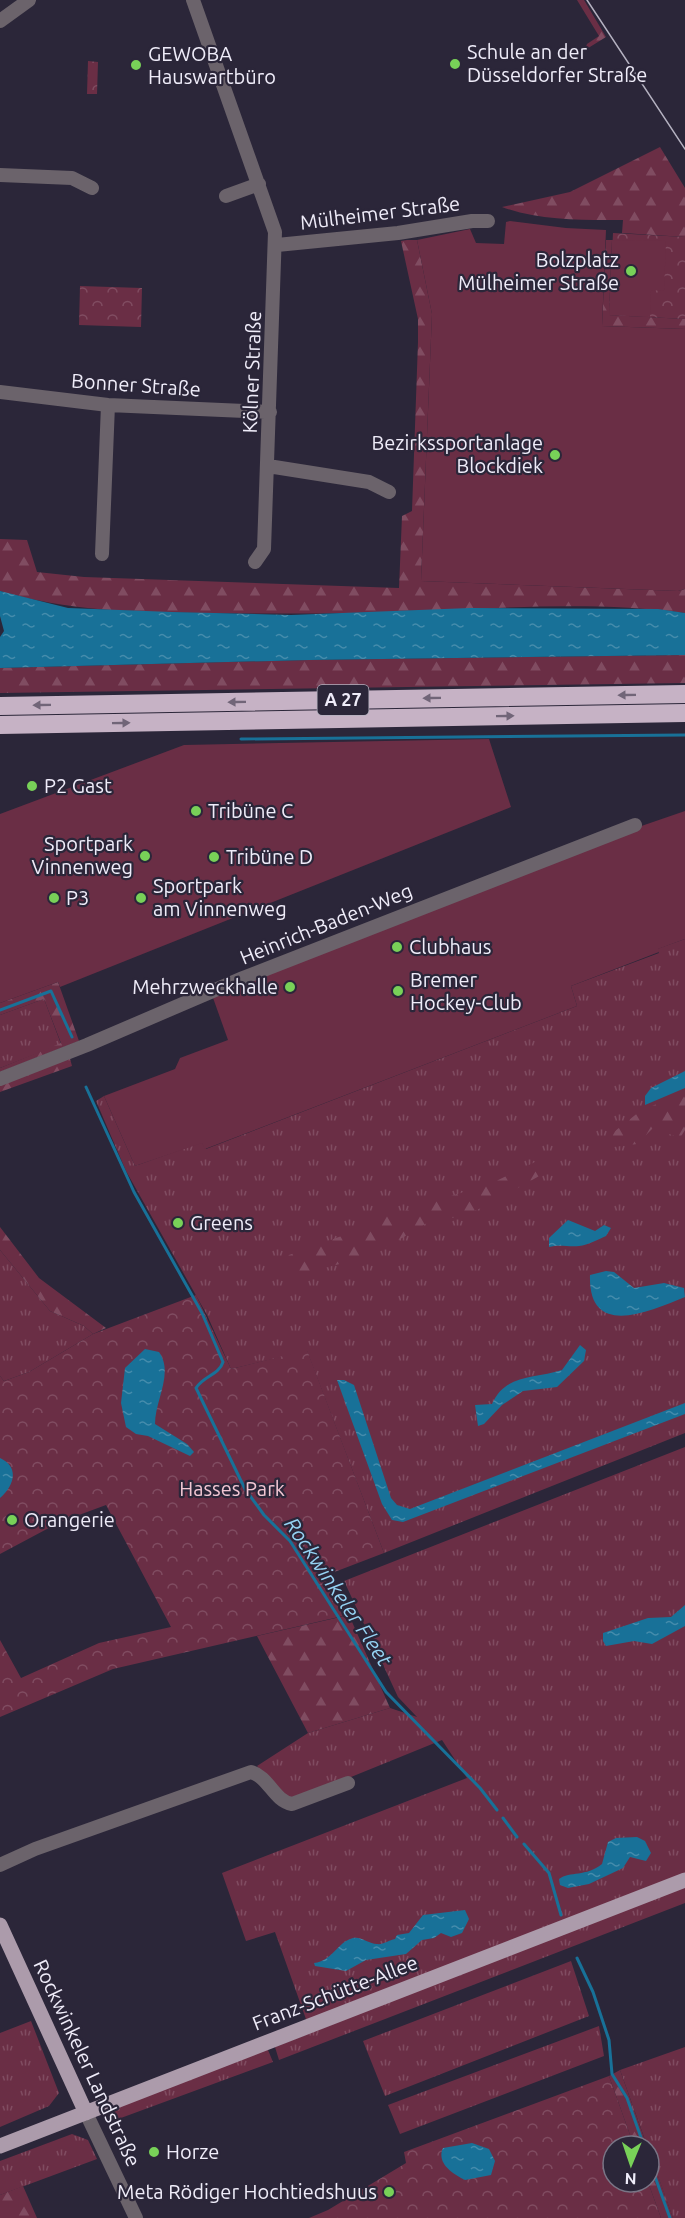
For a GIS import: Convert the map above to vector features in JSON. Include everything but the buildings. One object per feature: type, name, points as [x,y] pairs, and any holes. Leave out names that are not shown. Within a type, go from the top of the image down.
[{"type":"highway","name":"A 27","points":[[0,706],[685,694]]},
{"type":"highway","name":"A 27","points":[[0,725],[685,713]]},
{"type":"main road","name":"Franz-Schütte-Allee","points":[[0,2146],[685,1880]]},
{"type":"main road","name":"Rockwinkeler Landstraße","points":[[0,1924],[86,2112]]},
{"type":"street","points":[[0,21],[29,0]]},
{"type":"street","name":"Kölner Straße","points":[[193,0],[271,217],[277,245],[264,549],[255,562]]},
{"type":"street","points":[[0,175],[72,178],[92,189]]},
{"type":"street","points":[[226,196],[259,184]]},
{"type":"street","name":"Mülheimer Straße","points":[[277,245],[398,233],[472,221],[488,221]]},
{"type":"street","name":"Bonner Straße","points":[[0,392],[108,405],[270,412]]},
{"type":"street","points":[[102,554],[108,405]]},
{"type":"street","points":[[268,466],[369,482],[389,492]]},
{"type":"street","name":"Heinrich-Baden-Weg","points":[[0,1079],[87,1045],[243,978],[635,825]]},
{"type":"street","points":[[0,1865],[35,1850],[251,1772],[259,1774],[285,1803],[292,1804],[348,1783]]},
{"type":"street","name":"Rockwinkeler Landstraße","points":[[86,2112],[136,2218]]},
{"type":"green space","points":[[577,0],[584,0],[606,37],[585,50],[587,44],[599,36]]},
{"type":"green space","points":[[88,61],[98,62],[97,94],[87,94]]},
{"type":"green space","points":[[660,147],[685,188],[685,237],[622,233],[623,220],[546,217],[502,207],[570,192]]},
{"type":"green space","name":"Bezirkssportanlage Blockdiek","points":[[506,222],[606,230],[602,326],[685,329],[685,589],[678,591],[421,581],[432,314],[417,240],[470,229],[476,243],[504,244]]},
{"type":"green space","points":[[613,233],[685,237],[685,319],[609,315]]},
{"type":"green space","points":[[417,240],[432,314],[421,581],[678,591],[685,589],[685,613],[585,606],[336,613],[151,612],[50,603],[0,591],[0,539],[27,540],[37,572],[84,577],[399,588],[402,516],[412,511],[418,342],[418,319],[401,241]]},
{"type":"green space","points":[[606,240],[612,240],[609,315],[685,319],[685,329],[602,326]]},
{"type":"green space","name":"Bolzplatz Mülheimer Straße","points":[[612,240],[666,241],[664,291],[651,290],[650,317],[609,315]]},
{"type":"green space","points":[[80,286],[142,288],[141,327],[79,325]]},
{"type":"green space","points":[[685,655],[685,683],[0,693],[0,668],[309,660]]},
{"type":"green space","name":"Sportpark am Vinnenweg","points":[[489,739],[511,807],[60,987],[58,982],[0,1003],[0,814],[184,745]]},
{"type":"green space","name":"Bremer Hockey-Club","points":[[685,811],[685,939],[658,949],[659,952],[571,986],[577,1006],[205,1149],[202,1143],[135,1166],[104,1096],[175,1069],[180,1058],[228,1040],[212,995],[589,844]]},
{"type":"green space","points":[[685,939],[685,1433],[384,1553],[307,1351],[231,1369],[207,1315],[126,1171],[96,1101],[104,1096],[135,1166],[202,1142],[206,1149],[577,1006],[571,986],[659,953],[657,949]]},
{"type":"green space","points":[[58,982],[79,1041],[0,1072],[0,1068],[61,1043],[44,999],[0,1015],[0,1003]]},
{"type":"green space","points":[[44,999],[61,1044],[0,1068],[0,1015]]},
{"type":"green space","points":[[69,1055],[72,1066],[0,1092],[0,1083]]},
{"type":"green space","points":[[685,1091],[685,1130],[680,1138],[653,1128],[637,1144],[606,1148],[605,1139],[639,1112]]},
{"type":"green space","points":[[537,1161],[542,1161],[547,1166],[541,1175],[486,1206],[462,1216],[427,1223],[392,1244],[358,1259],[295,1276],[290,1274],[285,1261],[289,1255],[350,1233],[385,1212],[404,1211],[492,1183]]},
{"type":"green space","points":[[0,1227],[39,1278],[106,1328],[93,1334],[84,1326],[50,1311],[0,1250]]},
{"type":"green space","points":[[0,1250],[50,1311],[84,1326],[93,1334],[29,1372],[4,1381],[0,1376]]},
{"type":"green space","name":"Hasses Park","points":[[196,1295],[231,1369],[307,1350],[384,1553],[324,1576],[343,1616],[113,1669],[0,1717],[0,1640],[21,1678],[99,1643],[171,1627],[106,1505],[60,1522],[0,1554],[0,1376],[4,1381],[29,1372],[93,1334]]},
{"type":"green space","points":[[685,1447],[685,1875],[307,2022],[275,1932],[246,1941],[222,1873],[467,1778],[442,1740],[292,1801],[283,1797],[257,1766],[308,1733],[390,1708],[417,1717],[398,1697],[344,1581]]},
{"type":"green space","points":[[349,1615],[390,1708],[308,1733],[257,1636]]},
{"type":"green space","points":[[685,1885],[685,1903],[279,2060],[275,2047]]},
{"type":"green space","points":[[571,1961],[589,2016],[385,2096],[363,2041]]},
{"type":"green space","points":[[31,2021],[59,2093],[49,2106],[0,2127],[0,2033]]},
{"type":"green space","points":[[599,2026],[604,2056],[400,2134],[388,2105]]},
{"type":"green space","points":[[685,2047],[685,2218],[673,2218],[661,2184],[661,2134],[643,2134],[620,2070]]},
{"type":"green space","points":[[263,2048],[268,2050],[273,2062],[110,2122],[107,2114],[144,2093]]},
{"type":"green space","points":[[620,2070],[643,2134],[630,2134],[609,2076]]},
{"type":"green space","points":[[609,2076],[630,2134],[601,2134],[601,2194],[652,2194],[661,2218],[309,2218],[328,2210],[406,2163],[404,2152]]},
{"type":"green space","points":[[72,2134],[88,2140],[97,2159],[0,2195],[0,2161]]},
{"type":"green space","points":[[661,2184],[673,2218],[661,2218],[652,2194],[661,2194]]},
{"type":"green space","points":[[23,2186],[37,2218],[0,2218],[0,2195]]},
{"type":"water","points":[[0,591],[68,608],[172,612],[291,615],[470,608],[658,609],[685,613],[685,655],[309,660],[0,668],[0,637],[4,631],[0,616]]},
{"type":"water","points":[[685,1071],[685,1088],[645,1105],[645,1096],[651,1088]]},
{"type":"water","points":[[568,1220],[595,1231],[604,1225],[611,1228],[606,1236],[586,1244],[549,1247],[549,1238]]},
{"type":"water","points":[[606,1271],[614,1272],[634,1288],[664,1283],[684,1288],[685,1297],[638,1314],[623,1316],[609,1314],[599,1308],[592,1295],[590,1275]]},
{"type":"water","points":[[580,1345],[586,1350],[584,1361],[557,1387],[523,1391],[502,1405],[484,1424],[478,1426],[475,1405],[492,1404],[504,1387],[512,1382],[562,1370]]},
{"type":"water","points":[[145,1349],[159,1352],[165,1369],[155,1424],[187,1444],[194,1452],[190,1456],[148,1436],[136,1434],[126,1427],[121,1403],[125,1368]]},
{"type":"water","points":[[337,1380],[344,1380],[354,1385],[391,1498],[397,1505],[410,1509],[685,1403],[685,1414],[403,1522],[392,1520],[382,1504]]},
{"type":"water","points":[[0,1458],[10,1466],[13,1477],[9,1488],[0,1498]]},
{"type":"water","points":[[685,1605],[685,1626],[652,1644],[634,1641],[606,1646],[603,1641],[603,1633],[648,1618],[671,1617]]},
{"type":"water","points":[[637,1837],[645,1841],[651,1853],[646,1861],[630,1857],[623,1868],[589,1884],[568,1888],[560,1885],[559,1879],[563,1877],[590,1871],[602,1864],[608,1842],[616,1838]]},
{"type":"water","points":[[465,1910],[469,1919],[462,1933],[451,1937],[441,1933],[434,1938],[422,1940],[406,1954],[366,1960],[346,1971],[315,1966],[314,1963],[326,1959],[343,1943],[353,1938],[382,1944],[395,1939],[397,1935],[409,1933],[423,1915]]},
{"type":"water","points":[[472,2143],[489,2149],[495,2161],[491,2175],[465,2180],[447,2167],[441,2153],[443,2148]]},
{"type":"waterway","points":[[241,739],[685,735]]},
{"type":"waterway","name":"Rockwinkeler Fleet","points":[[0,1010],[51,991],[72,1037]]},
{"type":"waterway","name":"Rockwinkeler Fleet","points":[[86,1087],[134,1192],[202,1313],[223,1362],[218,1370],[196,1388],[245,1489],[264,1515],[290,1541],[386,1692],[480,1788],[497,1810]]},
{"type":"waterway","name":"Rockwinkeler Fleet","points":[[503,1818],[517,1837]]},
{"type":"waterway","name":"Rockwinkeler Fleet","points":[[524,1844],[549,1873],[561,1915]]},
{"type":"waterway","name":"Rockwinkeler Fleet","points":[[577,1958],[593,1992],[609,2040],[612,2074],[627,2098],[640,2134]]},
{"type":"waterway","name":"Rockwinkeler Fleet","points":[[661,2193],[670,2218]]},
{"type":"tram line","points":[[587,0],[685,149]]},
{"type":"place","name":"Schule an der Düsseldorfer Straße","points":[[455,64]]},
{"type":"place","name":"GEWOBA Hauswartbüro","points":[[136,65]]},
{"type":"place","name":"Bolzplatz Mülheimer Straße","points":[[631,271]]},
{"type":"place","name":"Bezirkssportanlage Blockdiek","points":[[555,455]]},
{"type":"place","name":"P2 Gast","points":[[32,786]]},
{"type":"place","name":"Tribüne C","points":[[196,811]]},
{"type":"place","name":"Sportpark Vinnenweg","points":[[145,856]]},
{"type":"place","name":"Tribüne D","points":[[214,857]]},
{"type":"place","name":"P3","points":[[54,898]]},
{"type":"place","name":"Sportpark am Vinnenweg","points":[[141,898]]},
{"type":"place","name":"Clubhaus","points":[[397,947]]},
{"type":"place","name":"Mehrzweckhalle","points":[[290,987]]},
{"type":"place","name":"Bremer Hockey-Club","points":[[398,991]]},
{"type":"place","name":"Greens","points":[[178,1223]]},
{"type":"place","name":"Orangerie","points":[[12,1520]]},
{"type":"place","name":"Horze","points":[[154,2152]]},
{"type":"place","name":"Meta Rödiger Hochtiedshuus","points":[[389,2192]]}]
